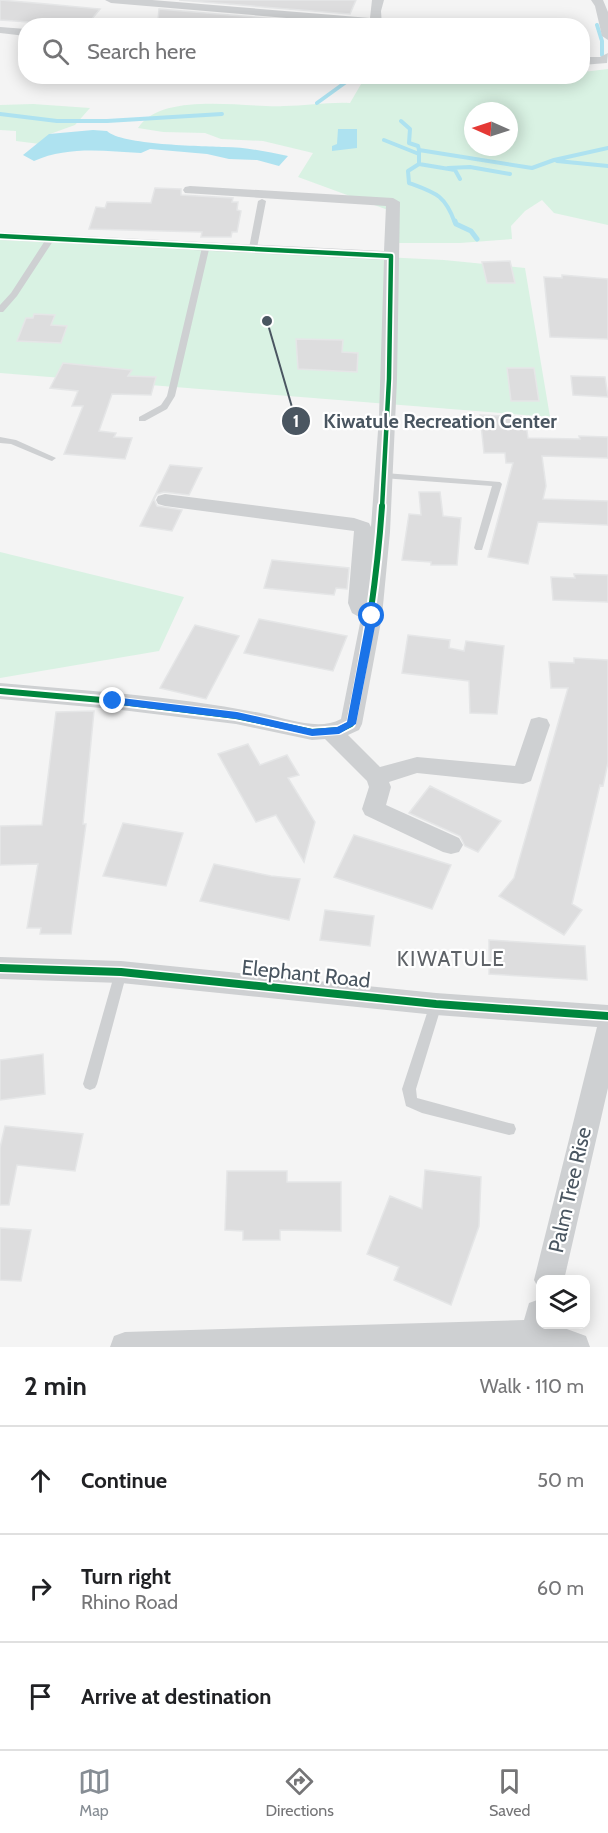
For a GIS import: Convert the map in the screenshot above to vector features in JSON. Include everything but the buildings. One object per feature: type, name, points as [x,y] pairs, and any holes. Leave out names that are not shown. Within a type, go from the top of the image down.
[{"type":"street","points":[[111,0],[143,1],[315,18]]},
{"type":"street","points":[[376,18],[378,0]]},
{"type":"street","points":[[602,4],[608,36]]},
{"type":"street","points":[[0,30],[18,32]]},
{"type":"street","points":[[590,60],[608,57]]},
{"type":"street","points":[[190,190],[393,202],[386,476],[372,616],[341,728]]},
{"type":"street","points":[[0,236],[391,256]]},
{"type":"street","points":[[165,500],[354,524],[362,527],[365,534],[358,603],[359,608],[372,616]]},
{"type":"street","points":[[0,693],[214,713],[312,732],[341,728]]},
{"type":"street","points":[[376,777],[417,765],[522,775],[539,725]]},
{"type":"street","points":[[341,728],[376,777],[380,787],[373,808],[451,845]]},
{"type":"street","name":"Elephant Road","points":[[0,968],[121,972],[436,1004],[608,1016]]},
{"type":"street","name":"Palm Tree Rise","points":[[550,1275],[608,1030]]},
{"type":"street","points":[[125,1347],[469,1342],[536,1325]]},
{"type":"street","points":[[545,1329],[575,1347]]},
{"type":"lane","points":[[253,248],[262,201]]},
{"type":"lane","points":[[0,310],[14,294],[51,237]]},
{"type":"lane","points":[[142,419],[164,407],[171,396],[206,245]]},
{"type":"lane","points":[[0,440],[13,442],[52,459]]},
{"type":"lane","points":[[386,476],[497,484],[479,548]]},
{"type":"lane","points":[[90,1084],[121,972]]},
{"type":"lane","points":[[436,1004],[409,1089],[411,1102],[509,1130]]},
{"type":"green space","points":[[608,69],[608,225],[554,213],[542,200],[525,211],[511,226],[512,239],[460,243],[393,243],[388,210],[298,177],[313,153],[263,141],[221,139],[205,133],[163,132],[138,128],[150,117],[165,109],[184,105],[284,106],[350,103],[361,84],[590,84],[590,71]]},
{"type":"green space","points":[[33,104],[90,108],[75,125],[50,134],[40,144],[16,141],[16,131],[0,130],[0,105]]},
{"type":"green space","points":[[0,238],[444,260],[525,268],[550,417],[0,373]]},
{"type":"green space","points":[[0,552],[184,597],[159,651],[0,678]]},
{"type":"water","points":[[338,129],[357,129],[357,148],[332,151],[332,146],[337,144]]},
{"type":"water","points":[[107,131],[115,136],[144,142],[240,148],[288,156],[279,166],[257,160],[229,159],[207,154],[150,149],[141,153],[73,151],[34,161],[23,155],[49,134]]},
{"type":"waterway","points":[[597,25],[602,41],[602,55]]},
{"type":"waterway","points":[[317,103],[343,84]]},
{"type":"waterway","points":[[0,114],[57,121],[107,121],[222,114]]},
{"type":"waterway","points":[[401,121],[410,129],[409,143],[418,146],[419,150]]},
{"type":"waterway","points":[[384,140],[419,154]]},
{"type":"waterway","points":[[419,150],[532,168],[554,160],[608,148]]},
{"type":"waterway","points":[[419,154],[419,164]]},
{"type":"waterway","points":[[557,161],[608,166]]},
{"type":"waterway","points":[[419,164],[455,170],[460,179]]},
{"type":"waterway","points":[[419,164],[408,171],[409,183],[438,196],[447,206],[455,223]]},
{"type":"waterway","points":[[448,168],[470,167],[510,174]]},
{"type":"waterway","points":[[455,221],[456,224],[471,231],[477,239]]},
{"type":"cycle path","points":[[0,236],[375,254],[391,256],[392,264],[388,417],[375,589],[351,724],[339,730],[312,732],[236,716],[113,701],[0,691]]},
{"type":"cycle path","points":[[0,968],[121,972],[436,1004],[608,1016]]},
{"type":"place","name":"Kiwatule Recreation Center","points":[[267,321]]},
{"type":"district","name":"KIWATULE","points":[[451,959]]},
{"type":"route","points":[[113,701],[237,716],[312,732],[325,733],[339,730],[351,724],[372,616]]}]
